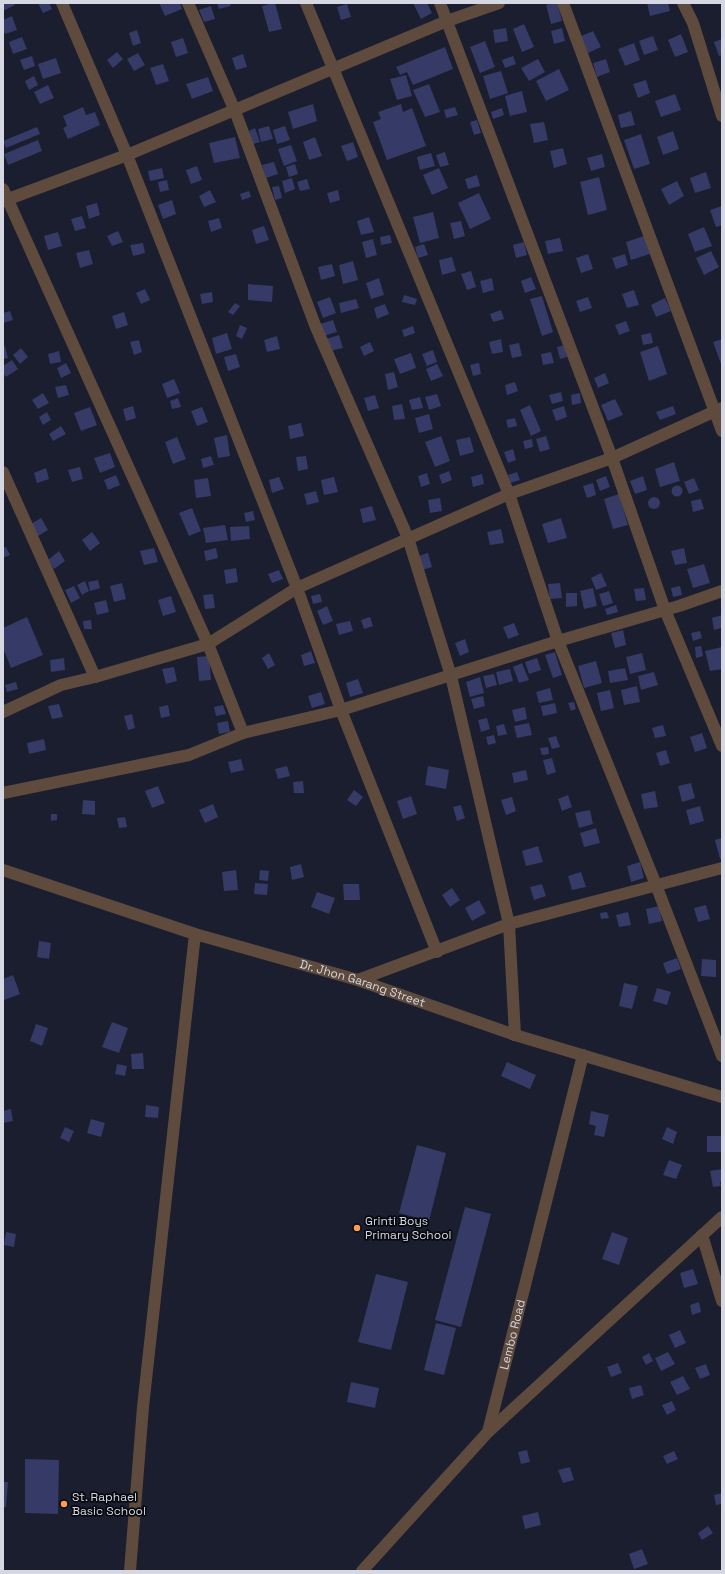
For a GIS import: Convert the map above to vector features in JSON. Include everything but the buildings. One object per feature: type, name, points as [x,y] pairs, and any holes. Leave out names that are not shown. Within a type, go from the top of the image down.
[{"type":"street","points":[[62,3],[127,155],[297,588],[341,710],[437,952]]},
{"type":"street","points":[[188,3],[235,111],[315,325],[408,538],[451,676],[509,924],[514,1035]]},
{"type":"street","points":[[306,3],[509,494],[558,641],[656,885],[722,1056]]},
{"type":"street","points":[[440,3],[612,458],[665,610],[722,746]]},
{"type":"street","points":[[243,733],[208,644],[4,196],[127,155],[447,22],[499,3]]},
{"type":"street","points":[[563,3],[718,410],[722,431]]},
{"type":"street","points":[[683,3],[693,23],[722,116]]},
{"type":"street","points":[[3,712],[61,685],[95,677],[208,644],[297,588],[509,494],[612,458],[718,410]]},
{"type":"street","points":[[3,472],[95,677]]},
{"type":"street","points":[[3,793],[189,755],[243,733],[341,710],[558,641],[704,598],[722,591]]},
{"type":"street","points":[[358,980],[437,952],[509,924],[722,868]]},
{"type":"street","name":"Dr. Jhon Garang Street","points":[[3,870],[195,934],[358,980],[514,1035],[722,1097]]},
{"type":"street","points":[[130,1571],[144,1399],[195,934]]},
{"type":"street","name":"Lembo Road","points":[[362,1571],[488,1432],[583,1055]]},
{"type":"street","points":[[488,1432],[722,1217]]},
{"type":"street","points":[[702,1235],[722,1301]]},
{"type":"place","name":"Grinti Boys Primary School","points":[[357,1228]]},
{"type":"place","name":"St. Raphael Basic School","points":[[64,1504]]}]
